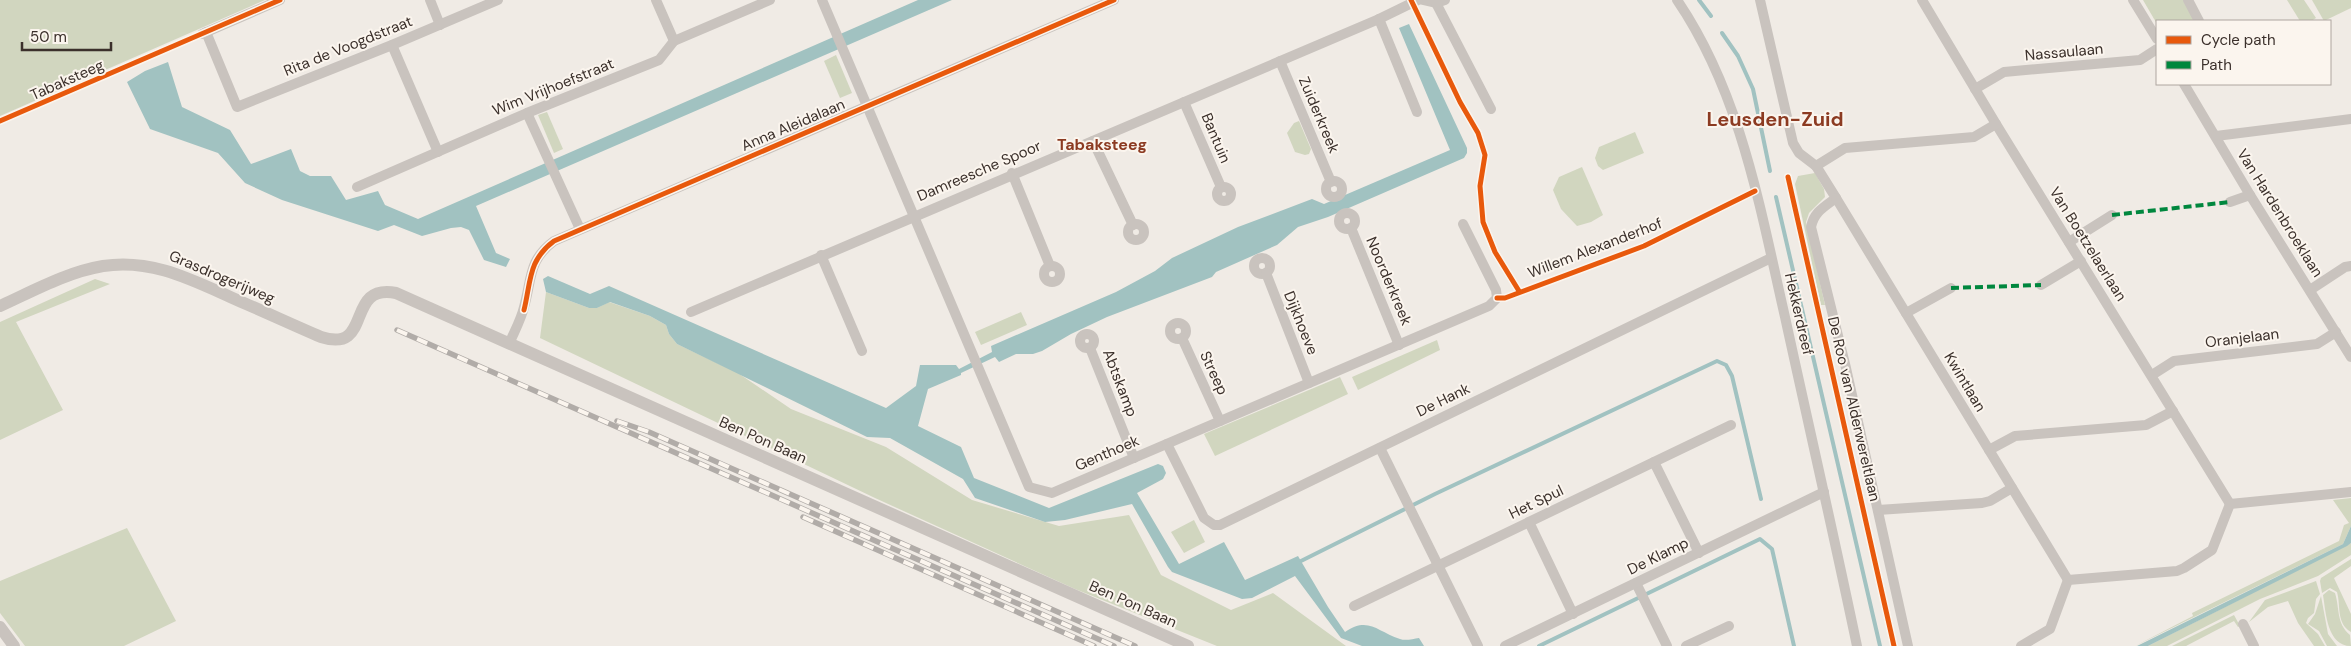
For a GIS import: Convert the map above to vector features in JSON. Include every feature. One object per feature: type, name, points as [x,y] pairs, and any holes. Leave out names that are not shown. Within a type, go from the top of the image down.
[{"type":"street","name":"Rita de Voogdstraat","points":[[280,0],[204,34],[237,107],[392,46],[498,0]]},
{"type":"street","points":[[430,0],[440,25]]},
{"type":"street","points":[[656,0],[674,41],[770,0]]},
{"type":"street","name":"Genthoek","points":[[822,0],[1029,486],[1052,493],[1489,306],[1497,298],[1496,290],[1463,224]]},
{"type":"street","name":"Anna Aleidalaan","points":[[509,344],[524,310],[528,282],[536,260],[545,247],[554,241],[1114,0]]},
{"type":"street","name":"Damreesche Spoor","points":[[691,312],[913,215],[1093,141],[1379,19],[1418,0]]},
{"type":"street","points":[[1423,0],[1441,2],[1492,109]]},
{"type":"street","name":"Hekkerdreef","points":[[1677,0],[1710,55],[1734,113],[1771,258],[1858,646]]},
{"type":"street","points":[[1760,0],[1793,143],[1799,153],[1816,166],[1836,198]]},
{"type":"street","name":"Van Boetzelaerlaan","points":[[1922,0],[1996,124],[2230,504]]},
{"type":"street","points":[[2133,0],[2156,37]]},
{"type":"street","points":[[2188,0],[2198,20]]},
{"type":"street","points":[[1379,19],[1417,112]]},
{"type":"street","name":"Wim Vrijhoefstraat","points":[[357,187],[527,113],[659,60],[674,41]]},
{"type":"street","points":[[392,46],[438,152]]},
{"type":"street","name":"Nassaulaan","points":[[1975,89],[2004,72],[2140,60],[2156,50]]},
{"type":"street","name":"Zuiderkreek","points":[[1280,61],[1331,182]]},
{"type":"street","name":"Van Hardenbroeklaan","points":[[2185,85],[2250,195],[2351,357]]},
{"type":"street","name":"Bantuin","points":[[1184,102],[1221,187]]},
{"type":"street","points":[[527,113],[580,229]]},
{"type":"street","points":[[2216,136],[2351,119]]},
{"type":"street","points":[[1816,166],[1845,148],[1974,137],[1996,124]]},
{"type":"street","points":[[1093,141],[1133,225]]},
{"type":"street","points":[[1012,173],[1050,266]]},
{"type":"street","points":[[2230,202],[2250,195]]},
{"type":"street","name":"Kwintlaan","points":[[1836,198],[2068,580]]},
{"type":"street","name":"De Roo van Alderwereltlaan","points":[[1836,198],[1819,210],[1813,217],[1812,227],[1908,646]]},
{"type":"street","points":[[2069,242],[2112,215]]},
{"type":"street","name":"Noorderkreek","points":[[1351,228],[1399,345]]},
{"type":"street","points":[[821,255],[862,351]]},
{"type":"street","name":"De Hank","points":[[1167,444],[1204,518],[1214,525],[1220,525],[1771,258]]},
{"type":"street","points":[[2041,285],[2080,261]]},
{"type":"street","name":"Grasdrogerijweg","points":[[0,306],[70,275],[104,266],[126,264],[155,267],[173,272],[321,338],[332,341],[344,340]]},
{"type":"street","points":[[2310,290],[2345,267],[2351,266]]},
{"type":"street","name":"Dijkhoeve","points":[[1266,273],[1309,383]]},
{"type":"street","points":[[1906,312],[1950,288]]},
{"type":"street","name":"Ben Pon Baan","points":[[344,340],[353,332],[366,301],[373,295],[389,292],[1188,646]]},
{"type":"street","name":"Oranjelaan","points":[[2152,375],[2174,361],[2316,344],[2336,332]]},
{"type":"street","name":"Streep","points":[[1182,338],[1220,421]]},
{"type":"street","name":"Abtskamp","points":[[1090,348],[1134,458]]},
{"type":"street","points":[[1989,450],[2015,436],[2146,425],[2173,411]]},
{"type":"street","name":"Het Spul","points":[[1354,606],[1731,425]]},
{"type":"street","points":[[1380,448],[1478,646]]},
{"type":"street","points":[[1654,462],[1699,553]]},
{"type":"street","points":[[1878,510],[1982,503],[2012,488]]},
{"type":"street","name":"De Klamp","points":[[1505,646],[1636,585],[1824,492]]},
{"type":"street","points":[[2021,646],[2050,629],[2068,580],[2176,571],[2184,568],[2212,550],[2230,504],[2351,492]]},
{"type":"street","points":[[1529,522],[1573,614]]},
{"type":"street","points":[[1636,585],[1667,646]]},
{"type":"street","points":[[2243,624],[2254,646]]},
{"type":"street","points":[[1686,646],[1729,626]]},
{"type":"street","points":[[0,627],[14,646]]},
{"type":"green space","points":[[0,0],[265,0],[0,116]]},
{"type":"green space","points":[[2143,0],[2185,0],[2195,20],[2156,20],[2156,22]]},
{"type":"green space","points":[[2287,0],[2304,0],[2316,18],[2313,20],[2299,20]]},
{"type":"green space","points":[[2312,0],[2351,0],[2351,8],[2323,20]]},
{"type":"green space","points":[[836,55],[852,93],[840,98],[824,61]]},
{"type":"green space","points":[[547,112],[563,149],[554,153],[538,115]]},
{"type":"green space","points":[[1299,121],[1311,149],[1309,154],[1305,155],[1295,152],[1287,133],[1294,123]]},
{"type":"green space","points":[[1635,132],[1644,153],[1603,170],[1598,166],[1595,158],[1599,147]]},
{"type":"green space","points":[[1582,167],[1603,215],[1591,222],[1577,226],[1561,209],[1553,190],[1559,177]]},
{"type":"green space","points":[[1815,173],[1824,189],[1825,197],[1809,213],[1806,222],[1825,305],[1821,305],[1795,184],[1798,176]]},
{"type":"green space","points":[[95,279],[110,284],[16,322],[63,410],[0,440],[0,322]]},
{"type":"green space","points":[[546,292],[589,308],[597,308],[609,302],[650,316],[666,325],[669,334],[677,344],[738,373],[791,409],[886,447],[972,500],[1059,526],[1129,515],[1161,575],[1231,610],[1273,593],[1346,646],[1217,646],[1075,589],[875,498],[540,338]]},
{"type":"green space","points":[[1021,312],[1027,325],[981,345],[975,332]]},
{"type":"green space","points":[[1437,340],[1440,350],[1358,390],[1352,377]]},
{"type":"green space","points":[[1340,377],[1348,394],[1215,456],[1204,434]]},
{"type":"green space","points":[[2351,498],[2351,526],[2343,544],[2135,646],[2193,616],[2192,613],[2339,541],[2344,525],[2349,523],[2333,500]]},
{"type":"green space","points":[[1194,520],[1205,542],[1184,553],[1171,532]]},
{"type":"green space","points":[[127,528],[176,621],[124,646],[25,646],[0,613],[0,581]]},
{"type":"green space","points":[[2351,543],[2351,555],[2318,576],[2260,599],[2167,646],[2148,646]]},
{"type":"green space","points":[[2351,559],[2351,566],[2334,578],[2351,614],[2351,632],[2346,628],[2341,619],[2337,592],[2330,588],[2322,593],[2320,581],[2321,578]]},
{"type":"green space","points":[[2316,581],[2320,594],[2316,599],[2314,613],[2308,618],[2306,623],[2318,634],[2325,646],[2314,646],[2298,623],[2288,601],[2268,607],[2249,622],[2265,600]]},
{"type":"green space","points":[[2329,590],[2335,593],[2340,621],[2350,635],[2351,646],[2343,645],[2332,635],[2323,595]]},
{"type":"green space","points":[[2321,596],[2328,634],[2337,646],[2327,646],[2319,631],[2308,624],[2315,614]]},
{"type":"green space","points":[[2234,615],[2240,626],[2238,627],[2234,621],[2186,646],[2172,646]]},
{"type":"water","points":[[918,0],[952,0],[476,206],[496,253],[510,259],[506,267],[484,260],[469,230],[461,227],[422,236],[394,225],[378,231],[282,200],[245,183],[218,153],[150,129],[127,82],[145,71],[168,62],[182,107],[230,130],[251,164],[291,149],[300,171],[310,176],[331,176],[346,200],[378,191],[385,205],[418,219]]},
{"type":"water","points":[[1409,24],[1467,148],[1464,158],[1328,217],[1298,227],[1277,245],[1216,272],[1212,277],[1107,317],[1071,334],[1042,351],[1033,354],[1016,354],[999,362],[995,357],[961,373],[961,375],[928,389],[918,426],[961,447],[974,478],[1049,508],[1158,464],[1163,466],[1166,473],[1163,479],[1137,493],[1179,564],[1224,542],[1245,580],[1298,556],[1345,632],[1353,627],[1367,625],[1402,640],[1419,638],[1424,646],[1362,646],[1341,638],[1295,576],[1252,598],[1242,599],[1172,572],[1132,504],[1065,520],[1045,522],[975,498],[963,479],[890,438],[867,437],[677,344],[669,334],[666,325],[650,316],[610,302],[597,308],[589,308],[546,292],[543,279],[548,276],[590,294],[609,286],[886,408],[916,386],[920,365],[956,365],[959,369],[992,352],[991,346],[1116,292],[1155,271],[1172,258],[1238,227],[1312,199],[1324,204],[1450,150],[1399,28]]},
{"type":"water","points":[[2351,526],[2351,543],[2347,546],[2148,646],[2137,646],[2343,544]]},
{"type":"waterway","points":[[1699,0],[1711,16]]},
{"type":"waterway","points":[[1722,33],[1738,56],[1753,89],[1770,171]]},
{"type":"waterway","points":[[1776,197],[1880,646]]},
{"type":"waterway","points":[[1301,561],[1435,494],[1717,361],[1726,365],[1732,376],[1761,499]]},
{"type":"waterway","points":[[1539,646],[1760,539],[1772,549],[1794,646]]},
{"type":"railway","points":[[397,330],[1114,646]]},
{"type":"railway","points":[[617,421],[649,432],[1135,646]]},
{"type":"railway","points":[[803,517],[1094,646]]},
{"type":"marked path","points":[[2112,215],[2230,202]]},
{"type":"marked path","points":[[1951,288],[2041,285]]},
{"type":"cycle path","name":"Tabaksteeg","points":[[0,121],[280,0]]},
{"type":"cycle path","points":[[524,310],[535,264],[539,256],[554,241],[1114,0]]},
{"type":"cycle path","points":[[1411,0],[1460,102],[1478,133],[1485,155],[1480,186],[1483,222],[1495,252],[1519,291]]},
{"type":"cycle path","points":[[1788,177],[1894,646]]},
{"type":"cycle path","name":"Willem Alexanderhof","points":[[1497,298],[1505,298],[1644,246],[1755,191]]},
{"type":"district","name":"Leusden-Zuid","points":[[1775,119]]},
{"type":"district","name":"Tabaksteeg","points":[[1102,144]]}]
